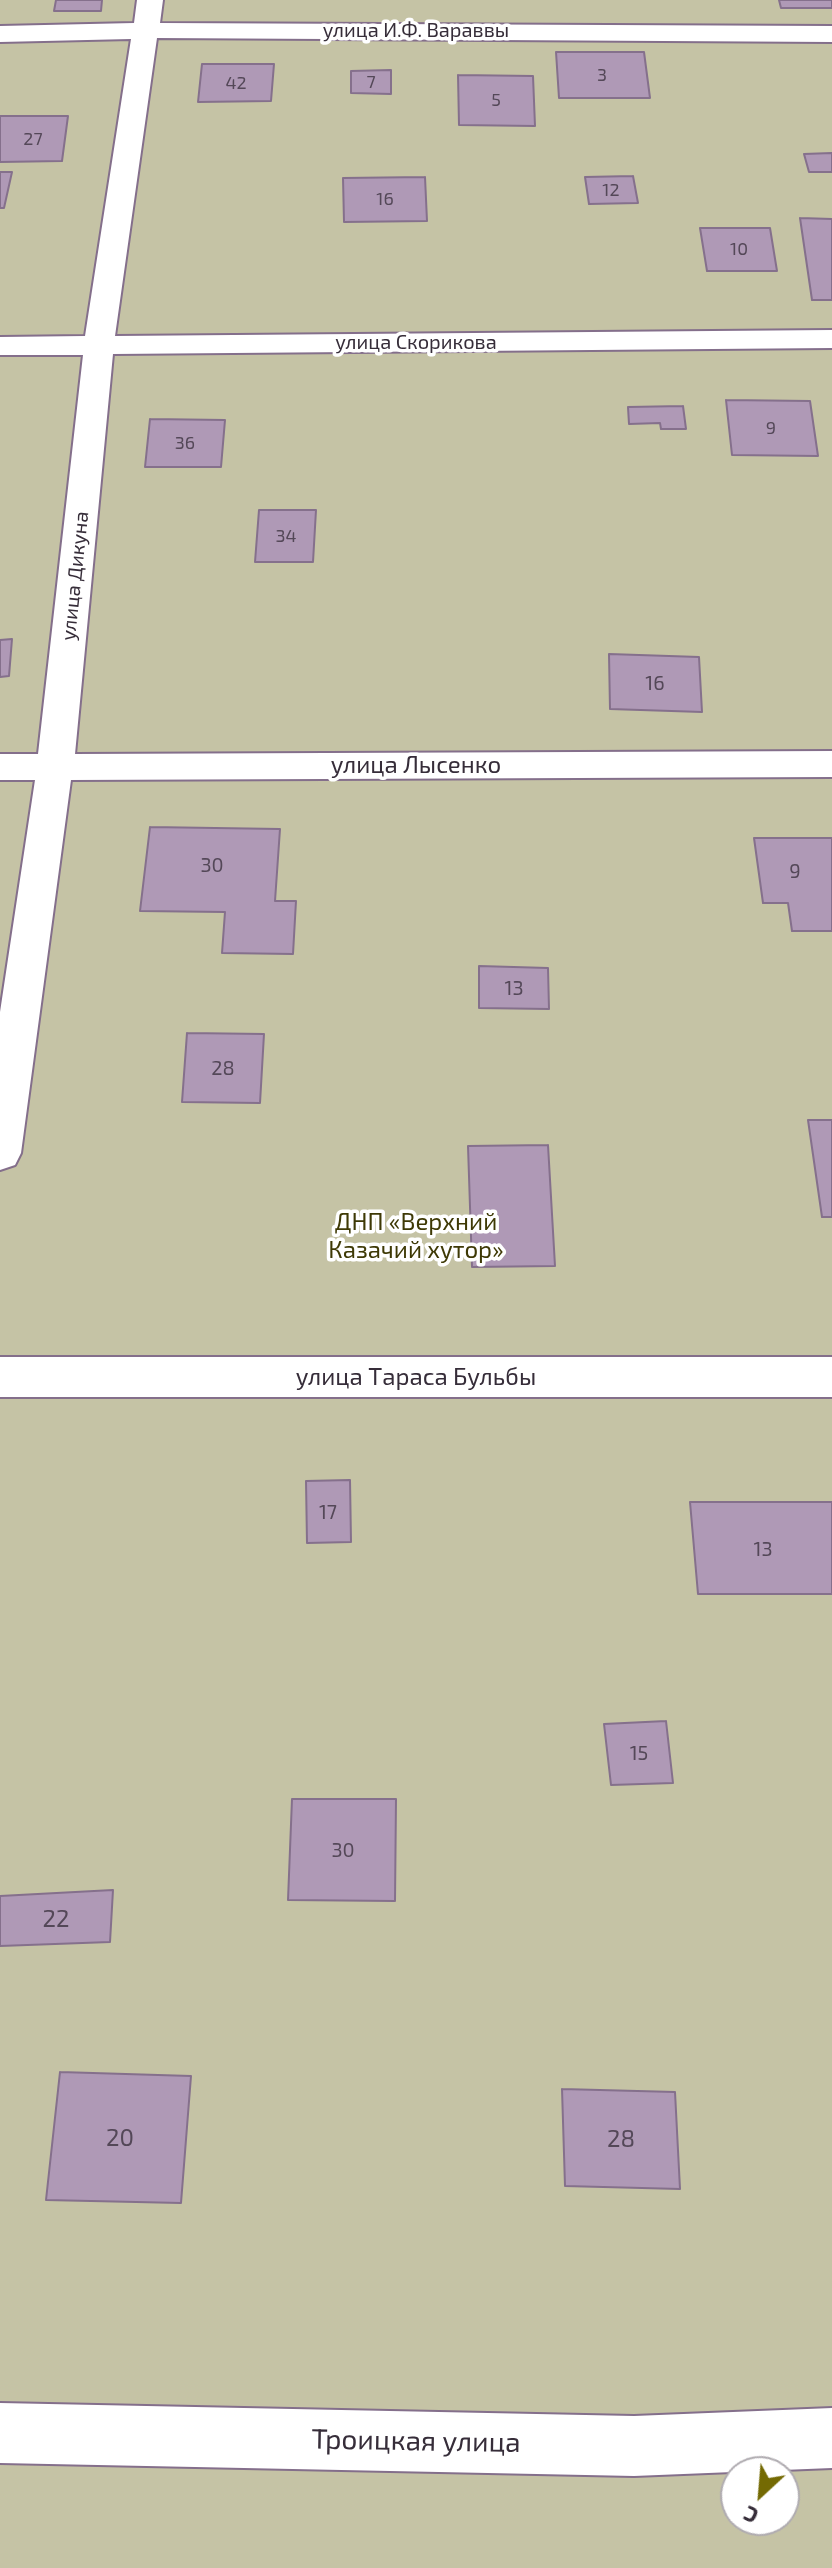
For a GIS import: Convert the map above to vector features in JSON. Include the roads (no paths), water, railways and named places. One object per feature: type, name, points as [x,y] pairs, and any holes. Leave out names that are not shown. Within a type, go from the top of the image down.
[{"type":"street","name":"улица И.Ф. Вараввы","points":[[0,34],[147,16],[224,29],[832,34]]},
{"type":"street","name":"улица Дикуна","points":[[0,1153],[55,766],[99,344],[147,16]]},
{"type":"street","name":"улица Скорикова","points":[[0,346],[832,339]]},
{"type":"street","name":"улица Лысенко","points":[[0,767],[832,764]]},
{"type":"street","name":"улица Тараса Бульбы","points":[[0,1377],[832,1377]]},
{"type":"street","name":"Троицкая улица","points":[[0,2433],[634,2446],[832,2438]]},
{"type":"park label","name":"ДНП «Верхний Казачий хутор»","points":[[416,1236]]}]
